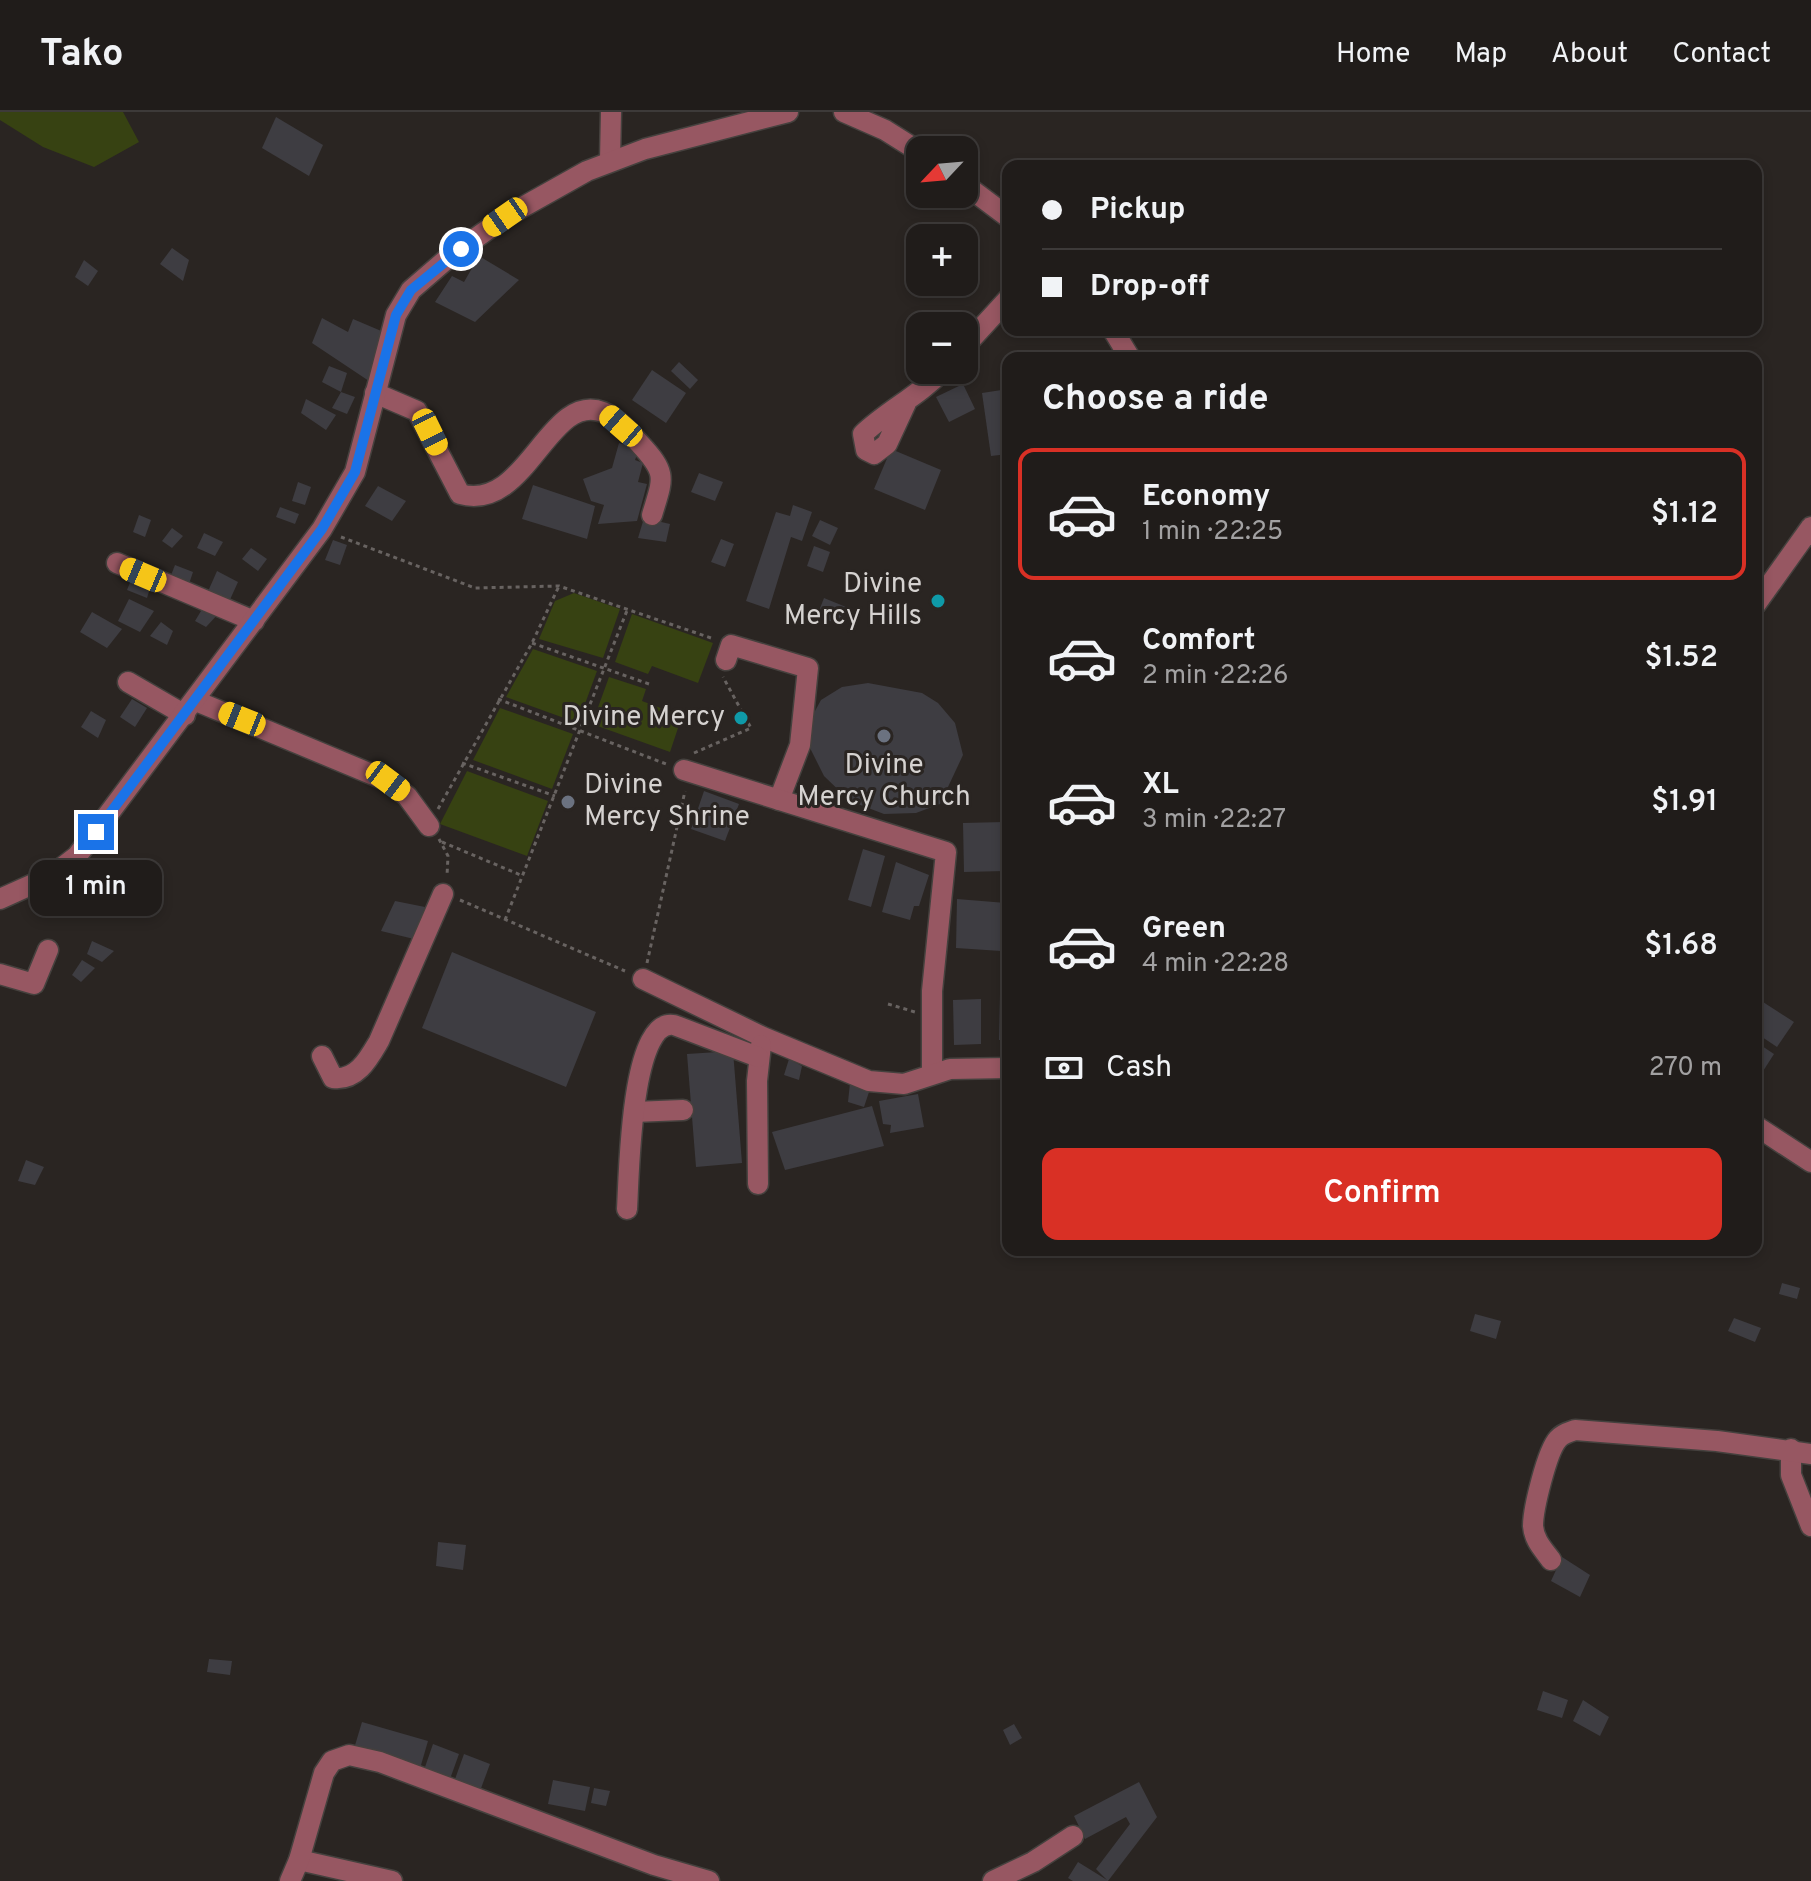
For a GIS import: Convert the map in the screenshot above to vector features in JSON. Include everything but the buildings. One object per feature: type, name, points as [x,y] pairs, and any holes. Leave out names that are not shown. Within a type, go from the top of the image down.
[{"type":"street","points":[[610,160],[611,112]]},
{"type":"street","points":[[0,899],[51,876],[77,856],[322,529],[355,472],[396,315],[411,290],[448,258],[505,217],[610,160],[788,112]]},
{"type":"street","points":[[844,112],[906,143]]},
{"type":"street","points":[[978,194],[1002,212]]},
{"type":"street","points":[[978,332],[1002,306]]},
{"type":"street","points":[[906,403],[927,384]]},
{"type":"street","points":[[375,393],[417,411],[460,494],[474,498],[489,496],[505,487],[554,431],[573,416],[589,409],[606,412],[636,440],[661,470],[663,477],[652,515]]},
{"type":"street","points":[[1762,596],[1811,527]]},
{"type":"street","points":[[117,563],[254,621]]},
{"type":"street","points":[[726,660],[808,668],[800,745],[779,800]]},
{"type":"street","points":[[128,682],[388,781],[407,796],[429,826]]},
{"type":"street","points":[[688,766],[779,800],[946,852],[930,1016],[932,1074]]},
{"type":"street","points":[[322,1056],[328,1072],[333,1078],[341,1079],[359,1070],[367,1060],[379,1041],[443,894]]},
{"type":"street","points":[[0,974],[34,984],[48,950]]},
{"type":"street","points":[[643,979],[760,1047]]},
{"type":"street","points":[[627,1209],[636,1092],[652,1035],[667,1023],[714,1038],[760,1047],[869,1081],[904,1084],[950,1069],[1002,1068]]},
{"type":"street","points":[[758,1184],[760,1047]]},
{"type":"street","points":[[634,1112],[683,1110]]},
{"type":"street","points":[[1762,1130],[1811,1162]]},
{"type":"street","points":[[1551,1560],[1536,1540],[1533,1526],[1551,1452],[1557,1439],[1575,1430],[1670,1436],[1801,1451],[1791,1475],[1811,1526]]},
{"type":"street","points":[[290,1881],[324,1773],[332,1761],[349,1755],[408,1773],[653,1873],[709,1881]]},
{"type":"street","points":[[993,1881],[1033,1862],[1073,1836]]},
{"type":"street","points":[[299,1860],[392,1881]]},
{"type":"path","points":[[322,529],[475,588],[559,586],[628,608],[726,660],[751,728],[688,766],[643,979],[443,894],[449,865],[442,842],[524,877]]},
{"type":"path","points":[[429,826],[532,643],[559,586]]},
{"type":"path","points":[[505,920],[628,608]]},
{"type":"path","points":[[532,643],[649,684]]},
{"type":"path","points":[[498,699],[580,732],[688,766]]},
{"type":"path","points":[[462,763],[555,796]]},
{"type":"path","points":[[888,1004],[930,1016]]},
{"type":"green space","points":[[0,112],[123,112],[139,142],[94,167],[43,147],[0,120]]},
{"type":"green space","points":[[574,593],[620,609],[603,658],[539,639],[555,601]]},
{"type":"green space","points":[[632,614],[713,643],[698,683],[652,666],[648,674],[615,662]]},
{"type":"green space","points":[[533,649],[597,671],[578,723],[506,697]]},
{"type":"green space","points":[[609,677],[646,689],[642,701],[682,716],[670,752],[592,724]]},
{"type":"green space","points":[[500,708],[573,734],[552,789],[473,760]]},
{"type":"green space","points":[[467,771],[548,801],[527,856],[440,824]]},
{"type":"place","name":"Divine Mercy Hills","points":[[938,601]]},
{"type":"place","name":"Divine Mercy","points":[[741,718]]},
{"type":"place","name":"Divine Mercy Church","points":[[884,736]]},
{"type":"place","name":"Divine Mercy Shrine","points":[[568,802]]},
{"type":"route","points":[[96,832],[322,529],[355,472],[396,315],[411,290],[461,249]]}]
